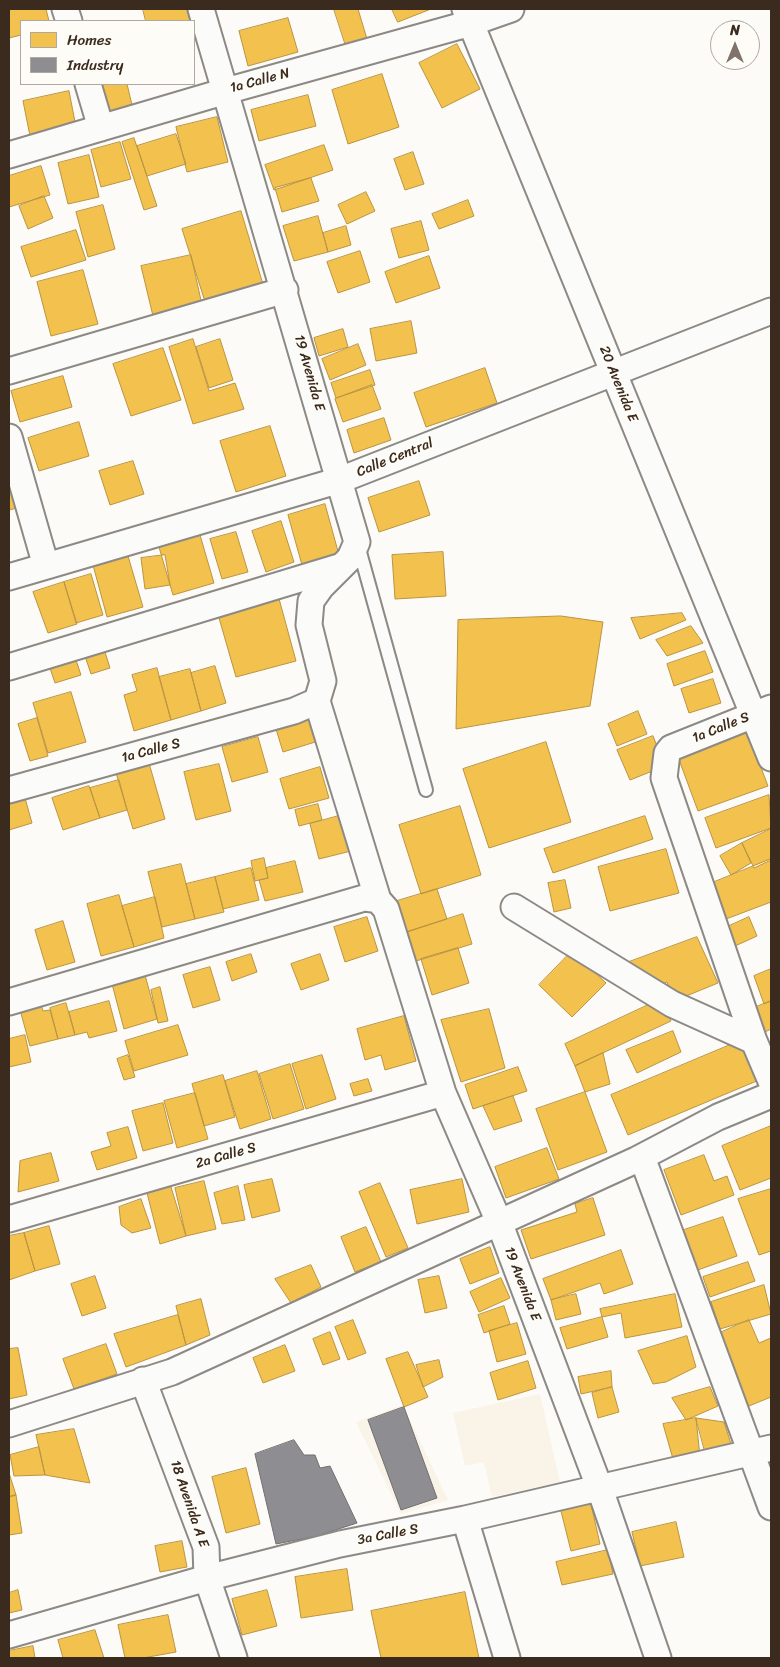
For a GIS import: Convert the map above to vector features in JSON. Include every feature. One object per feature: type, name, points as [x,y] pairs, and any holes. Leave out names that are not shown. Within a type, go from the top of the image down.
[{"type":"street","name":"19 Avenida E","points":[[201,9],[285,290],[357,542]]},
{"type":"street","name":"1a Calle N","points":[[9,155],[226,91],[468,16],[511,9]]},
{"type":"street","name":"20 Avenida E","points":[[468,16],[612,372],[763,711],[771,758]]},
{"type":"street","points":[[88,85],[101,128]]},
{"type":"street","points":[[9,371],[285,290]]},
{"type":"street","name":"Calle Central","points":[[9,577],[340,480],[771,311]]},
{"type":"street","points":[[9,437],[46,566]]},
{"type":"street","points":[[317,701],[323,681],[309,625],[311,601],[321,587],[350,558],[357,542]]},
{"type":"street","points":[[9,667],[342,566]]},
{"type":"street","name":"19 Avenida E","points":[[317,701],[443,1093],[499,1222],[600,1489],[658,1658]]},
{"type":"street","name":"1a Calle S","points":[[9,790],[294,711],[317,701]]},
{"type":"street","name":"1a Calle S","points":[[754,1041],[664,778],[667,753],[671,748],[763,711]]},
{"type":"street","points":[[9,1002],[364,898],[382,905]]},
{"type":"street","points":[[514,906],[672,1004],[754,1041],[771,1081]]},
{"type":"street","name":"2a Calle S","points":[[9,1219],[443,1093]]},
{"type":"street","points":[[9,1424],[172,1372],[642,1157],[718,1117],[771,1095]]},
{"type":"street","points":[[642,1157],[761,1451],[771,1507]]},
{"type":"street","name":"18 Avenida A E","points":[[143,1380],[206,1547],[207,1578],[234,1658]]},
{"type":"street","name":"3a Calle S","points":[[9,1635],[207,1578],[340,1544],[465,1519],[761,1451]]},
{"type":"street","points":[[465,1519],[507,1658]]},
{"type":"lane","points":[[357,542],[426,790]]},
{"type":"shaded area","points":[[540,1394],[560,1482],[492,1497],[484,1462],[465,1466],[453,1413]]},
{"type":"shaded area","points":[[403,1405],[448,1500],[401,1514],[356,1422]]},
{"type":"building: Homes","points":[[9,9],[46,9],[49,20],[20,20],[20,35],[9,38]]},
{"type":"building: Homes","points":[[143,9],[187,9],[190,20],[146,20]]},
{"type":"building: Homes","points":[[334,9],[358,9],[367,39],[346,46]]},
{"type":"building: Homes","points":[[392,9],[431,9],[398,22]]},
{"type":"building: Homes","points":[[288,18],[298,52],[248,66],[239,31]]},
{"type":"building: Homes","points":[[457,44],[480,89],[442,108],[419,63]]},
{"type":"building: Homes","points":[[382,74],[399,127],[348,144],[332,90]]},
{"type":"building: Homes","points":[[101,85],[127,85],[133,109],[108,114]]},
{"type":"building: Homes","points":[[69,91],[76,127],[30,136],[23,101]]},
{"type":"building: Homes","points":[[308,95],[316,126],[259,141],[251,110]]},
{"type":"building: Homes","points":[[217,117],[228,162],[187,172],[176,127]]},
{"type":"building: Homes","points":[[176,134],[186,164],[147,176],[137,146]]},
{"type":"building: Homes","points":[[134,138],[157,206],[144,210],[122,142]]},
{"type":"building: Homes","points":[[120,142],[131,179],[101,187],[91,150]]},
{"type":"building: Homes","points":[[324,145],[333,170],[274,190],[265,165]]},
{"type":"building: Homes","points":[[413,152],[424,184],[405,190],[394,159]]},
{"type":"building: Homes","points":[[89,155],[99,197],[68,204],[58,163]]},
{"type":"building: Homes","points":[[41,166],[50,195],[9,207],[9,176]]},
{"type":"building: Homes","points":[[311,178],[319,201],[282,212],[275,188]]},
{"type":"building: Homes","points":[[366,192],[375,211],[347,224],[338,205]]},
{"type":"building: Homes","points":[[44,196],[53,218],[28,229],[19,206]]},
{"type":"building: Homes","points":[[468,200],[474,216],[439,229],[432,214]]},
{"type":"building: Homes","points":[[103,205],[115,249],[88,257],[76,212]]},
{"type":"building: Homes","points":[[241,211],[265,291],[207,308],[182,229]]},
{"type":"building: Homes","points":[[318,216],[328,252],[294,261],[283,226]]},
{"type":"building: Homes","points":[[421,221],[429,250],[399,258],[391,229]]},
{"type":"building: Homes","points":[[346,226],[351,245],[328,252],[323,233]]},
{"type":"building: Homes","points":[[76,230],[86,260],[31,277],[21,247]]},
{"type":"building: Homes","points":[[360,251],[370,282],[338,293],[327,262]]},
{"type":"building: Homes","points":[[191,255],[202,305],[153,316],[141,266]]},
{"type":"building: Homes","points":[[429,256],[440,288],[396,303],[385,272]]},
{"type":"building: Homes","points":[[83,270],[98,324],[51,336],[37,282]]},
{"type":"building: Homes","points":[[411,321],[417,353],[376,361],[370,329]]},
{"type":"building: Homes","points":[[343,329],[348,347],[319,356],[314,338]]},
{"type":"building: Homes","points":[[193,339],[209,391],[235,383],[244,409],[193,424],[169,347]]},
{"type":"building: Homes","points":[[220,339],[233,380],[209,388],[196,347]]},
{"type":"building: Homes","points":[[358,344],[366,365],[330,380],[322,359]]},
{"type":"building: Homes","points":[[163,348],[181,400],[131,416],[113,364]]},
{"type":"building: Homes","points":[[485,368],[497,403],[426,427],[414,393]]},
{"type":"building: Homes","points":[[370,370],[375,385],[336,398],[331,383]]},
{"type":"building: Homes","points":[[63,376],[72,407],[20,422],[11,391]]},
{"type":"building: Homes","points":[[372,385],[381,409],[343,422],[335,399]]},
{"type":"building: Homes","points":[[384,418],[391,440],[354,453],[347,430]]},
{"type":"building: Homes","points":[[79,422],[89,456],[39,471],[28,438]]},
{"type":"building: Homes","points":[[270,426],[286,476],[236,492],[220,441]]},
{"type":"building: Homes","points":[[133,461],[144,494],[110,505],[99,471]]},
{"type":"building: Homes","points":[[419,481],[430,515],[379,532],[368,498]]},
{"type":"building: Homes","points":[[9,482],[17,508],[9,510]]},
{"type":"building: Homes","points":[[325,504],[339,555],[302,565],[288,515]]},
{"type":"building: Homes","points":[[281,521],[294,562],[266,572],[252,531]]},
{"type":"building: Homes","points":[[236,532],[248,572],[222,579],[210,539]]},
{"type":"building: Homes","points":[[200,535],[214,583],[173,595],[159,547]]},
{"type":"building: Homes","points":[[443,552],[446,596],[395,599],[392,555]]},
{"type":"building: Homes","points":[[165,555],[170,585],[145,589],[141,558]]},
{"type":"building: Homes","points":[[128,556],[143,607],[107,617],[93,565]]},
{"type":"building: Homes","points":[[91,574],[103,615],[76,623],[64,582]]},
{"type":"building: Homes","points":[[64,582],[77,624],[48,633],[33,592]]},
{"type":"building: Homes","points":[[278,595],[296,661],[236,677],[217,611]]},
{"type":"building: Homes","points":[[682,613],[686,620],[640,639],[631,618]]},
{"type":"building: Homes","points":[[561,616],[603,622],[590,706],[456,729],[458,620]]},
{"type":"building: Homes","points":[[691,626],[703,643],[667,656],[656,640]]},
{"type":"building: Homes","points":[[705,651],[713,672],[674,686],[667,664]]},
{"type":"building: Homes","points":[[105,652],[110,668],[91,674],[86,659]]},
{"type":"building: Homes","points":[[76,660],[81,675],[55,683],[50,668]]},
{"type":"building: Homes","points":[[215,666],[226,703],[201,711],[191,673]]},
{"type":"building: Homes","points":[[157,668],[171,720],[134,731],[124,695],[137,691],[132,675]]},
{"type":"building: Homes","points":[[190,669],[201,711],[171,720],[159,677]]},
{"type":"building: Homes","points":[[713,679],[721,703],[689,713],[681,689]]},
{"type":"building: Homes","points":[[71,692],[86,742],[48,753],[33,703]]},
{"type":"building: Homes","points":[[638,711],[647,734],[617,746],[608,724]]},
{"type":"building: Homes","points":[[318,716],[325,739],[283,752],[276,729]]},
{"type":"building: Homes","points":[[37,718],[48,756],[30,761],[18,724]]},
{"type":"building: Homes","points":[[747,731],[768,786],[698,811],[678,757]]},
{"type":"building: Homes","points":[[653,736],[665,766],[630,780],[617,750]]},
{"type":"building: Homes","points":[[258,737],[268,772],[232,782],[222,747]]},
{"type":"building: Homes","points":[[546,742],[571,822],[489,848],[463,769]]},
{"type":"building: Homes","points":[[149,763],[165,819],[133,829],[116,773]]},
{"type":"building: Homes","points":[[219,764],[231,811],[196,820],[184,772]]},
{"type":"building: Homes","points":[[320,767],[329,798],[289,809],[280,779]]},
{"type":"building: Homes","points":[[119,780],[127,810],[100,818],[90,788]]},
{"type":"building: Homes","points":[[89,786],[100,818],[63,830],[52,798]]},
{"type":"building: Homes","points":[[769,795],[771,828],[716,848],[705,818]]},
{"type":"building: Homes","points":[[25,798],[32,823],[9,830],[9,803]]},
{"type":"building: Homes","points":[[318,804],[322,820],[299,826],[295,810]]},
{"type":"building: Homes","points":[[460,806],[481,875],[421,894],[399,825]]},
{"type":"building: Homes","points":[[342,815],[351,851],[319,859],[310,824]]},
{"type":"building: Homes","points":[[645,816],[653,839],[553,873],[544,849]]},
{"type":"building: Homes","points":[[771,829],[771,860],[754,868],[742,843]]},
{"type":"building: Homes","points":[[742,843],[751,863],[731,875],[720,856]]},
{"type":"building: Homes","points":[[666,849],[679,893],[610,911],[598,867]]},
{"type":"building: Homes","points":[[264,858],[268,878],[255,881],[251,861]]},
{"type":"building: Homes","points":[[771,859],[771,902],[726,919],[712,883]]},
{"type":"building: Homes","points":[[295,861],[303,892],[265,901],[259,880],[268,878],[266,868]]},
{"type":"building: Homes","points":[[181,864],[195,919],[162,927],[148,872]]},
{"type":"building: Homes","points":[[251,868],[259,900],[223,909],[215,877]]},
{"type":"building: Homes","points":[[215,877],[224,912],[195,919],[186,884]]},
{"type":"building: Homes","points":[[565,880],[571,908],[554,912],[548,883]]},
{"type":"building: Homes","points":[[437,889],[447,919],[407,932],[397,901]]},
{"type":"building: Homes","points":[[119,895],[134,947],[101,956],[87,904]]},
{"type":"building: Homes","points":[[155,897],[164,938],[134,947],[122,906]]},
{"type":"building: Homes","points":[[463,914],[472,944],[416,961],[407,932]]},
{"type":"building: Homes","points":[[367,917],[378,951],[345,962],[334,927]]},
{"type":"building: Homes","points":[[749,917],[757,936],[735,946],[727,927]]},
{"type":"building: Homes","points":[[63,921],[75,962],[47,970],[35,930]]},
{"type":"building: Homes","points":[[697,937],[718,983],[674,1001],[667,982],[656,987],[631,967],[629,962]]},
{"type":"building: Homes","points":[[458,948],[469,983],[432,995],[421,959]]},
{"type":"building: Homes","points":[[572,951],[606,983],[572,1017],[539,985]]},
{"type":"building: Homes","points":[[251,954],[257,972],[232,981],[226,962]]},
{"type":"building: Homes","points":[[320,954],[329,980],[301,990],[291,964]]},
{"type":"building: Homes","points":[[210,967],[220,1000],[193,1008],[183,975]]},
{"type":"building: Homes","points":[[771,969],[771,1001],[764,1004],[754,976]]},
{"type":"building: Homes","points":[[145,975],[157,1019],[124,1029],[112,984]]},
{"type":"building: Homes","points":[[160,987],[168,1021],[158,1023],[151,990]]},
{"type":"building: Homes","points":[[661,999],[671,1021],[575,1066],[565,1044]]},
{"type":"building: Homes","points":[[109,1001],[117,1031],[89,1038],[87,1032],[75,1035],[69,1012]]},
{"type":"building: Homes","points":[[771,1001],[771,1029],[765,1032],[756,1007]]},
{"type":"building: Homes","points":[[66,1003],[75,1035],[58,1039],[50,1008]]},
{"type":"building: Homes","points":[[41,1005],[43,1011],[50,1010],[58,1039],[30,1046],[20,1010]]},
{"type":"building: Homes","points":[[489,1009],[505,1068],[461,1082],[441,1020]]},
{"type":"building: Homes","points":[[404,1016],[416,1061],[385,1070],[381,1055],[365,1060],[357,1029]]},
{"type":"building: Homes","points":[[178,1025],[188,1055],[134,1071],[125,1041]]},
{"type":"building: Homes","points":[[673,1031],[681,1052],[637,1073],[626,1050]]},
{"type":"building: Homes","points":[[25,1035],[31,1062],[9,1067],[9,1039]]},
{"type":"building: Homes","points":[[742,1040],[759,1080],[628,1135],[611,1095]]},
{"type":"building: Homes","points":[[603,1053],[610,1084],[585,1092],[575,1066]]},
{"type":"building: Homes","points":[[128,1055],[135,1077],[124,1080],[117,1059]]},
{"type":"building: Homes","points":[[322,1055],[336,1099],[306,1109],[292,1064]]},
{"type":"building: Homes","points":[[290,1064],[304,1109],[273,1119],[259,1074]]},
{"type":"building: Homes","points":[[518,1067],[527,1091],[473,1109],[465,1085]]},
{"type":"building: Homes","points":[[257,1071],[271,1119],[240,1129],[225,1081]]},
{"type":"building: Homes","points":[[223,1075],[235,1117],[204,1126],[192,1084]]},
{"type":"building: Homes","points":[[368,1079],[372,1091],[354,1096],[350,1084]]},
{"type":"building: Homes","points":[[585,1092],[607,1152],[558,1170],[536,1109]]},
{"type":"building: Homes","points":[[195,1093],[208,1139],[177,1148],[164,1101]]},
{"type":"building: Homes","points":[[513,1096],[522,1121],[494,1130],[483,1106]]},
{"type":"building: Homes","points":[[163,1103],[173,1143],[143,1151],[132,1111]]},
{"type":"building: Homes","points":[[771,1126],[771,1178],[740,1190],[722,1146]]},
{"type":"building: Homes","points":[[128,1127],[137,1158],[97,1170],[91,1152],[111,1146],[107,1133]]},
{"type":"building: Homes","points":[[547,1148],[559,1179],[506,1198],[495,1167]]},
{"type":"building: Homes","points":[[51,1153],[59,1181],[18,1192],[20,1161]]},
{"type":"building: Homes","points":[[704,1155],[714,1181],[727,1176],[734,1195],[681,1215],[664,1170]]},
{"type":"building: Homes","points":[[272,1179],[280,1211],[252,1218],[244,1185]]},
{"type":"building: Homes","points":[[462,1179],[469,1212],[417,1224],[410,1190]]},
{"type":"building: Homes","points":[[204,1181],[216,1229],[186,1236],[175,1188]]},
{"type":"building: Homes","points":[[380,1183],[408,1248],[386,1257],[359,1192]]},
{"type":"building: Homes","points":[[238,1186],[245,1220],[222,1224],[214,1193]]},
{"type":"building: Homes","points":[[171,1187],[186,1236],[160,1244],[147,1193]]},
{"type":"building: Homes","points":[[771,1189],[771,1251],[759,1255],[738,1199]]},
{"type":"building: Homes","points":[[593,1198],[605,1235],[531,1259],[521,1230],[577,1212],[575,1204]]},
{"type":"building: Homes","points":[[141,1199],[151,1228],[132,1233],[121,1225],[119,1207]]},
{"type":"building: Homes","points":[[723,1217],[737,1256],[695,1271],[681,1231]]},
{"type":"building: Homes","points":[[49,1226],[60,1264],[35,1271],[24,1233]]},
{"type":"building: Homes","points":[[366,1227],[381,1262],[355,1272],[341,1237]]},
{"type":"building: Homes","points":[[24,1233],[35,1271],[9,1280],[9,1236]]},
{"type":"building: Homes","points":[[490,1247],[499,1273],[470,1284],[460,1259]]},
{"type":"building: Homes","points":[[621,1250],[633,1284],[604,1294],[600,1283],[551,1300],[543,1279]]},
{"type":"building: Homes","points":[[748,1262],[755,1281],[710,1297],[703,1277]]},
{"type":"building: Homes","points":[[311,1265],[321,1287],[291,1303],[275,1279]]},
{"type":"building: Homes","points":[[95,1276],[106,1308],[82,1316],[71,1284]]},
{"type":"building: Homes","points":[[439,1276],[447,1308],[425,1313],[418,1280]]},
{"type":"building: Homes","points":[[501,1278],[510,1298],[479,1312],[470,1292]]},
{"type":"building: Homes","points":[[764,1285],[771,1314],[720,1329],[711,1302]]},
{"type":"building: Homes","points":[[576,1294],[581,1314],[556,1320],[551,1300]]},
{"type":"building: Homes","points":[[675,1294],[682,1327],[625,1338],[621,1313],[602,1317],[600,1309]]},
{"type":"building: Homes","points":[[201,1299],[210,1335],[186,1345],[176,1306]]},
{"type":"building: Homes","points":[[504,1306],[510,1324],[484,1333],[478,1315]]},
{"type":"building: Homes","points":[[178,1315],[186,1345],[126,1367],[114,1334]]},
{"type":"building: Homes","points":[[602,1317],[608,1337],[567,1349],[560,1328]]},
{"type":"building: Homes","points":[[353,1320],[366,1353],[348,1360],[335,1327]]},
{"type":"building: Homes","points":[[749,1320],[759,1343],[771,1338],[771,1397],[744,1408],[713,1336]]},
{"type":"building: Homes","points":[[517,1323],[526,1354],[497,1362],[489,1331]]},
{"type":"building: Homes","points":[[330,1332],[340,1359],[323,1365],[313,1339]]},
{"type":"building: Homes","points":[[687,1336],[696,1367],[666,1382],[653,1384],[638,1351]]},
{"type":"building: Homes","points":[[106,1344],[117,1374],[74,1389],[63,1359]]},
{"type":"building: Homes","points":[[285,1345],[295,1371],[263,1383],[253,1358]]},
{"type":"building: Homes","points":[[18,1348],[27,1395],[9,1399],[9,1349]]},
{"type":"building: Homes","points":[[408,1352],[428,1397],[404,1407],[386,1359]]},
{"type":"building: Homes","points":[[439,1360],[443,1377],[423,1387],[416,1365]]},
{"type":"building: Homes","points":[[528,1361],[536,1388],[498,1400],[490,1373]]},
{"type":"building: Homes","points":[[611,1371],[612,1387],[581,1394],[578,1377]]},
{"type":"building: Homes","points":[[612,1387],[619,1412],[598,1418],[592,1393]]},
{"type":"building: Homes","points":[[710,1387],[718,1406],[686,1420],[672,1398]]},
{"type":"building: Homes","points":[[696,1418],[724,1422],[732,1447],[707,1459]]},
{"type":"building: Homes","points":[[696,1418],[700,1457],[675,1466],[663,1424]]},
{"type":"building: Homes","points":[[74,1429],[90,1483],[45,1475],[36,1435]]},
{"type":"building: Homes","points":[[39,1447],[45,1475],[14,1476],[10,1455]]},
{"type":"building: Homes","points":[[246,1468],[260,1524],[226,1533],[212,1477]]},
{"type":"building: Homes","points":[[9,1473],[16,1495],[9,1497]]},
{"type":"building: Homes","points":[[16,1495],[22,1533],[9,1535],[9,1497]]},
{"type":"building: Homes","points":[[591,1504],[600,1544],[571,1551],[561,1511]]},
{"type":"building: Homes","points":[[676,1522],[684,1557],[640,1566],[632,1532]]},
{"type":"building: Homes","points":[[182,1541],[187,1567],[160,1572],[155,1546]]},
{"type":"building: Homes","points":[[608,1550],[613,1574],[562,1585],[556,1562]]},
{"type":"building: Homes","points":[[347,1569],[353,1610],[301,1618],[295,1577]]},
{"type":"building: Homes","points":[[18,1590],[22,1610],[9,1613],[9,1593]]},
{"type":"building: Homes","points":[[267,1590],[277,1626],[242,1635],[232,1599]]},
{"type":"building: Homes","points":[[465,1592],[479,1658],[381,1658],[371,1611]]},
{"type":"building: Homes","points":[[168,1615],[176,1652],[143,1658],[125,1658],[118,1625]]},
{"type":"building: Homes","points":[[95,1630],[104,1658],[63,1658],[58,1640]]},
{"type":"building: Homes","points":[[33,1646],[35,1658],[9,1658],[9,1651]]},
{"type":"building: Industry","points":[[404,1407],[437,1498],[401,1510],[368,1420]]},
{"type":"building: Industry","points":[[294,1440],[304,1455],[315,1455],[320,1468],[330,1466],[357,1523],[317,1536],[276,1544],[255,1454]]}]
